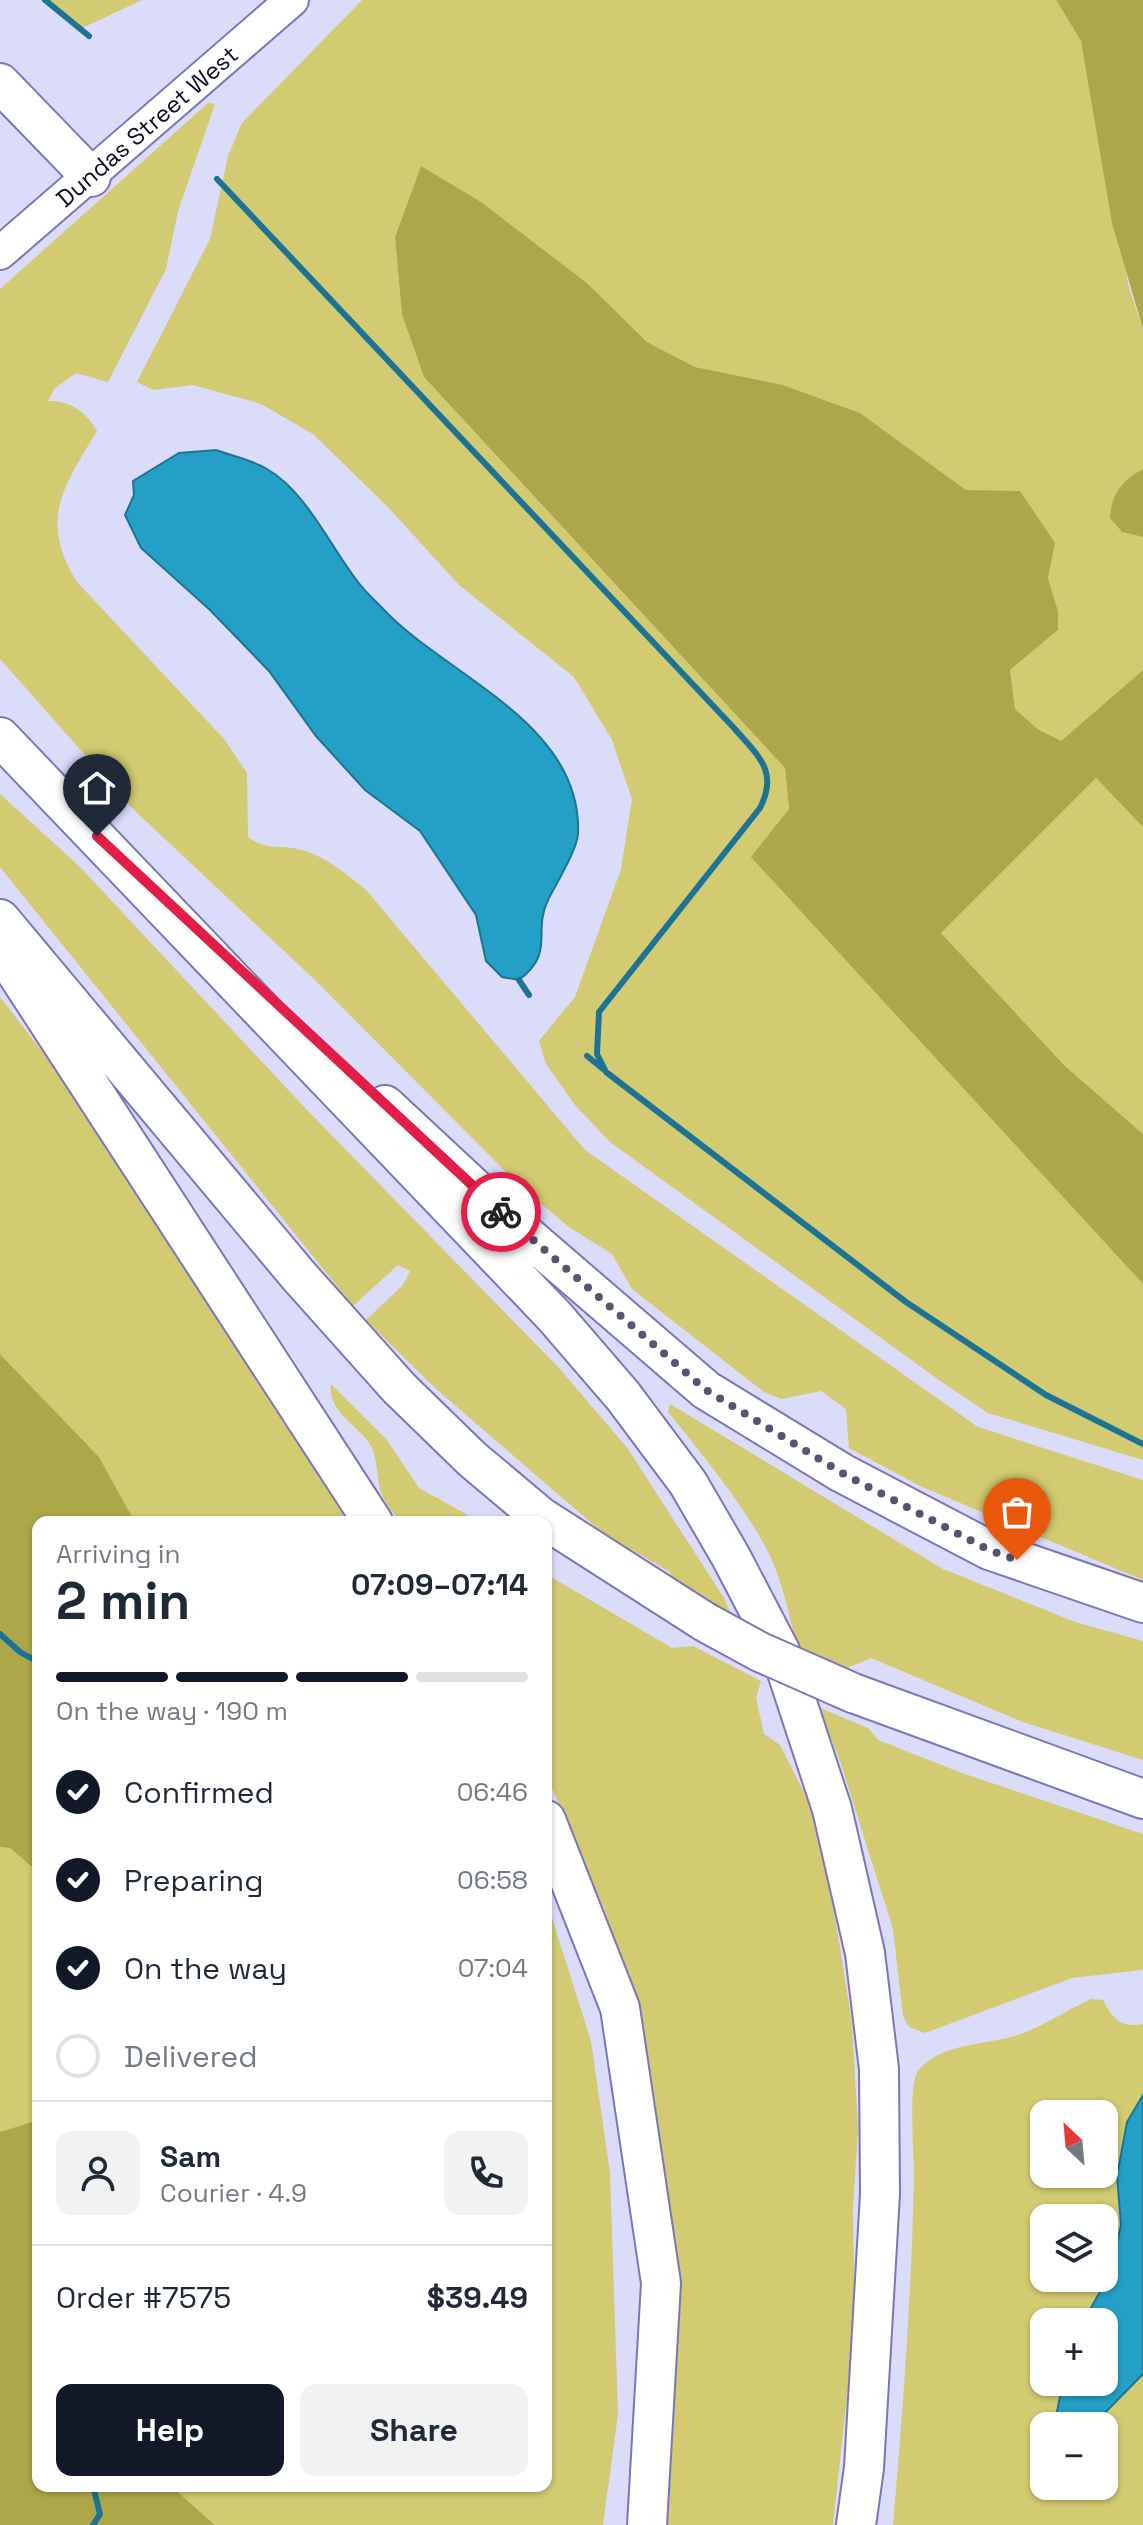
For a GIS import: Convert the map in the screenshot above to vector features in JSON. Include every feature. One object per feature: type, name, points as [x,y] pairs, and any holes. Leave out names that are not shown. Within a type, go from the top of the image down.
[{"type":"highway","points":[[0,83],[91,177]]},
{"type":"highway","points":[[0,737],[544,1306],[623,1396],[688,1483],[780,1651],[832,1809],[865,1953],[879,2069],[880,2194],[864,2468],[856,2525]]},
{"type":"highway","points":[[97,836],[512,1223],[706,1390],[842,1473],[989,1550],[1143,1603]]},
{"type":"highway","points":[[0,919],[298,1275],[399,1388],[472,1459],[540,1516]]},
{"type":"highway","points":[[0,947],[369,1516]]},
{"type":"highway","points":[[552,1525],[592,1553],[760,1652],[853,1693],[1143,1799]]},
{"type":"highway","points":[[552,1835],[620,2008],[661,2283],[647,2525]]},
{"type":"main road","name":"Dundas Street West","points":[[0,253],[292,0]]},
{"type":"shaded area","points":[[48,0],[142,0],[78,30]]},
{"type":"shaded area","points":[[362,0],[1056,0],[1081,41],[1129,288],[1143,329],[1143,469],[1119,489],[1110,518],[1122,532],[1143,537],[1143,670],[1060,742],[1039,730],[1015,709],[1010,670],[1058,630],[1058,611],[1048,578],[1054,543],[1020,492],[966,490],[860,413],[783,385],[695,367],[647,342],[588,284],[421,166],[395,237],[402,315],[424,377],[785,768],[789,809],[752,857],[1143,1284],[1143,1460],[988,1413],[610,1142],[575,1105],[546,1064],[539,1041],[575,997],[621,869],[632,799],[612,740],[574,677],[459,585],[388,507],[313,434],[261,404],[193,385],[153,390],[137,382],[210,239],[228,156],[242,123]]},
{"type":"shaded area","points":[[1056,0],[1143,0],[1143,329],[1112,223],[1081,41]]},
{"type":"shaded area","points":[[208,103],[215,104],[178,211],[166,269],[108,382],[76,373],[54,389],[48,401],[76,408],[97,431],[66,487],[57,521],[65,560],[77,582],[224,739],[247,773],[248,837],[261,844],[294,848],[320,857],[366,890],[585,1150],[978,1427],[1143,1480],[1143,1580],[920,1486],[849,1448],[846,1409],[821,1391],[781,1399],[764,1392],[632,1289],[612,1254],[569,1227],[522,1188],[316,981],[132,808],[0,659],[0,289]]},
{"type":"shaded area","points":[[421,166],[481,202],[588,284],[647,342],[695,367],[783,385],[860,413],[966,490],[1020,491],[1055,543],[1048,578],[1058,611],[1058,630],[1010,670],[1015,709],[1039,730],[1061,741],[1143,670],[1143,827],[1096,778],[941,933],[1065,1066],[1143,1134],[1143,1284],[751,857],[789,809],[785,768],[424,377],[402,315],[395,237]]},
{"type":"shaded area","points":[[1143,469],[1143,537],[1122,532],[1110,518],[1119,489]]},
{"type":"shaded area","points":[[1096,778],[1143,827],[1143,1134],[1065,1066],[941,933]]},
{"type":"shaded area","points":[[0,794],[80,867],[307,1110],[560,1369],[628,1449],[724,1598],[734,1621],[673,1587],[670,1572],[603,1533],[435,1388],[366,1320],[403,1285],[410,1271],[398,1265],[353,1306],[0,867]]},
{"type":"shaded area","points":[[0,997],[83,1104],[216,1304],[344,1516],[132,1516],[99,1457],[0,1354]]},
{"type":"shaded area","points":[[0,1354],[99,1457],[132,1516],[32,1516],[32,1867],[10,1848],[0,1847]]},
{"type":"shaded area","points":[[331,1384],[387,1440],[419,1488],[468,1516],[395,1516],[382,1495],[371,1446],[342,1415],[331,1393]]},
{"type":"shaded area","points":[[670,1404],[943,1569],[1075,1622],[1143,1641],[1143,1760],[1023,1722],[871,1658],[847,1668],[797,1649],[781,1586],[766,1547],[726,1486],[668,1412]]},
{"type":"shaded area","points":[[552,1578],[672,1648],[693,1646],[761,1681],[756,1698],[764,1734],[780,1745],[810,1804],[833,1904],[852,2023],[858,2129],[853,2209],[855,2323],[833,2525],[658,2525],[675,2393],[673,2240],[649,2062],[605,1911],[552,1788]]},
{"type":"shaded area","points":[[818,1707],[868,1728],[878,1740],[962,1773],[1143,1834],[1143,1970],[1072,1978],[925,2033],[909,2027],[903,2016],[893,1929],[840,1761]]},
{"type":"shaded area","points":[[0,1847],[10,1848],[32,1867],[32,2122],[0,2132]]},
{"type":"shaded area","points":[[552,1918],[591,2041],[610,2173],[618,2414],[603,2525],[215,2525],[178,2492],[552,2492]]},
{"type":"shaded area","points":[[1091,1999],[1103,2000],[1118,2021],[1129,2025],[1143,2024],[1143,2095],[1127,2122],[1118,2171],[1118,2100],[1030,2100],[1030,2188],[1118,2188],[1121,2225],[1118,2238],[1118,2204],[1030,2204],[1030,2292],[1100,2292],[1091,2308],[1030,2308],[1030,2396],[1060,2396],[1057,2412],[1030,2412],[1030,2500],[1118,2500],[1118,2412],[1106,2412],[1143,2374],[1143,2525],[893,2525],[909,2305],[915,2078],[928,2061],[941,2054],[1013,2036]]},
{"type":"shaded area","points":[[32,2122],[32,2492],[178,2492],[215,2525],[0,2525],[0,2132]]},
{"type":"water","points":[[216,450],[255,463],[281,479],[306,505],[368,594],[414,636],[508,707],[536,733],[559,762],[574,796],[577,841],[548,900],[537,960],[519,980],[502,977],[486,961],[476,915],[420,831],[365,790],[316,736],[269,671],[210,610],[141,548],[125,515],[134,495],[133,481],[179,453]]},
{"type":"water","points":[[1143,2095],[1143,2374],[1106,2412],[1057,2412],[1060,2396],[1118,2396],[1118,2308],[1091,2308],[1100,2292],[1118,2292],[1121,2225],[1118,2171],[1127,2122]]},
{"type":"waterway","points":[[45,0],[89,36]]},
{"type":"waterway","points":[[217,179],[734,728],[763,765],[767,784],[760,808],[599,1012],[597,1054],[606,1072],[906,1302],[1046,1395],[1143,1444]]},
{"type":"waterway","points":[[519,980],[529,995]]},
{"type":"waterway","points":[[587,1056],[603,1069]]},
{"type":"waterway","points":[[0,1634],[32,1659]]},
{"type":"waterway","points":[[93,2525],[100,2514],[94,2492]]},
{"type":"way so far","points":[[501,1212],[618,1317],[706,1390],[842,1473],[989,1550],[1017,1560]]},
{"type":"route","points":[[97,836],[501,1212]]}]
